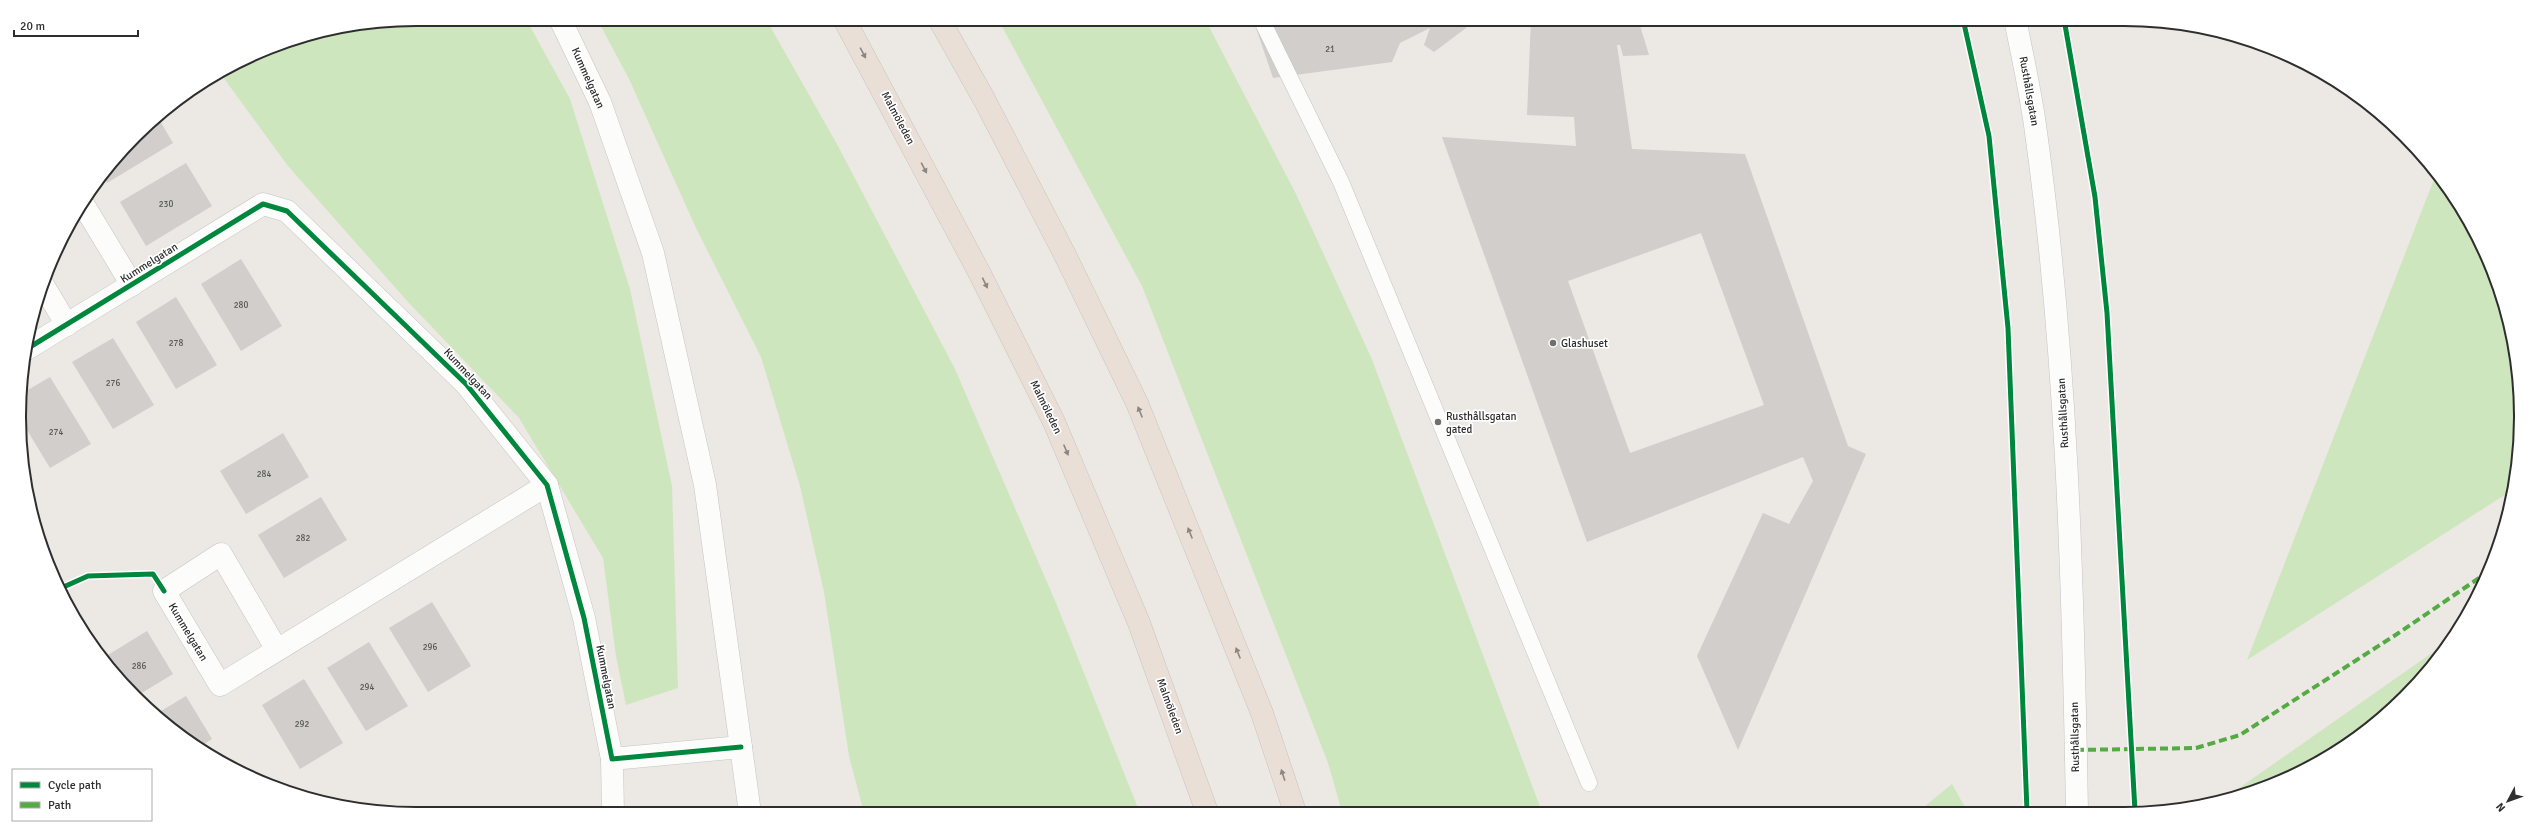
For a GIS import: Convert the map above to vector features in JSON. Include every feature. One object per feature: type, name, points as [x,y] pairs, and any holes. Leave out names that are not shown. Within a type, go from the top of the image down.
[{"type":"highway","name":"Malmöleden","points":[[848,26],[979,272],[1054,422],[1140,623],[1205,807]]},
{"type":"highway","points":[[943,26],[984,99],[1060,246],[1137,403],[1262,713],[1293,807]]},
{"type":"street","name":"Kummelgatan","points":[[563,26],[600,102],[652,253],[706,485],[749,807]]},
{"type":"street","name":"Rusthållsgatan","points":[[2016,26],[2035,123],[2058,320],[2073,583],[2077,807]]},
{"type":"street","name":"Kummelgatan","points":[[33,345],[263,204],[287,211],[466,384],[548,485],[584,618],[612,759],[613,807]]},
{"type":"street","name":"Kummelgatan","points":[[86,210],[132,285]]},
{"type":"street","points":[[47,291],[67,325]]},
{"type":"street","name":"Kummelgatan","points":[[277,650],[221,554],[164,591],[220,685],[548,485]]},
{"type":"street","points":[[612,759],[741,747]]},
{"type":"lane","points":[[1264,26],[1342,182],[1589,783]]},
{"type":"green space","points":[[416,26],[530,26],[570,99],[630,289],[672,486],[678,688],[626,705],[616,656],[603,558],[519,418],[408,302],[288,166],[223,77],[244,66],[291,47],[315,39],[366,29]]},
{"type":"green space","points":[[601,26],[770,26],[838,146],[955,369],[1056,603],[1138,807],[862,807],[849,756],[824,592],[800,486],[761,357],[696,228],[629,79]]},
{"type":"green space","points":[[1002,26],[1209,26],[1296,194],[1371,357],[1540,807],[1341,807],[1328,763],[1142,286]]},
{"type":"green space","points":[[2434,180],[2462,221],[2474,244],[2501,315],[2511,366],[2514,416],[2511,467],[2506,494],[2247,660]]},
{"type":"green space","points":[[2436,650],[2400,693],[2361,726],[2340,741],[2319,755],[2296,767],[2236,790]]},
{"type":"green space","points":[[1952,784],[1965,807],[1924,807]]},
{"type":"building","points":[[1255,26],[1469,26],[1434,52],[1424,45],[1430,28],[1400,43],[1392,62],[1273,78]]},
{"type":"building","name":"Glashuset","points":[[1531,26],[1640,26],[1649,55],[1623,56],[1620,45],[1617,45],[1632,149],[1745,154],[1848,446],[1866,454],[1738,750],[1697,656],[1763,513],[1789,524],[1813,481],[1803,457],[1587,542],[1442,137],[1576,146],[1574,117],[1527,115]],"holes":[[[1701,233],[1764,405],[1630,453],[1568,281]]]},
{"type":"building","points":[[160,122],[173,143],[107,183],[106,181],[123,159],[140,140]]},
{"type":"building","points":[[186,163],[212,206],[146,246],[120,202]]},
{"type":"building","points":[[241,259],[282,326],[241,351],[201,284]]},
{"type":"building","points":[[176,297],[217,365],[176,389],[136,322]]},
{"type":"building","points":[[113,338],[154,405],[113,429],[72,362]]},
{"type":"building","points":[[50,377],[91,444],[50,468],[27,429],[27,390]]},
{"type":"building","points":[[283,433],[309,477],[246,514],[220,471]]},
{"type":"building","points":[[321,497],[347,540],[284,578],[258,535]]},
{"type":"building","points":[[432,602],[471,666],[428,692],[389,628]]},
{"type":"building","points":[[147,631],[173,674],[141,694],[108,655]]},
{"type":"building","points":[[369,642],[408,706],[366,731],[327,668]]},
{"type":"building","points":[[304,679],[343,743],[300,769],[262,705]]},
{"type":"building","points":[[186,696],[212,739],[204,744],[161,711]]},
{"type":"marked path","points":[[2076,750],[2196,748],[2240,735],[2394,636],[2479,578]]},
{"type":"cycle path","points":[[1965,26],[1989,136],[2008,328],[2027,807]]},
{"type":"cycle path","points":[[2065,26],[2095,197],[2107,313],[2135,807]]},
{"type":"cycle path","points":[[33,345],[263,204],[287,211],[466,384],[547,485],[584,618],[612,759],[741,747]]},
{"type":"cycle path","points":[[65,586],[88,576],[153,574],[164,591]]},
{"type":"place","name":"Glashuset","points":[[1553,343]]},
{"type":"place","name":"Rusthållsgatan gated","points":[[1438,422]]}]
